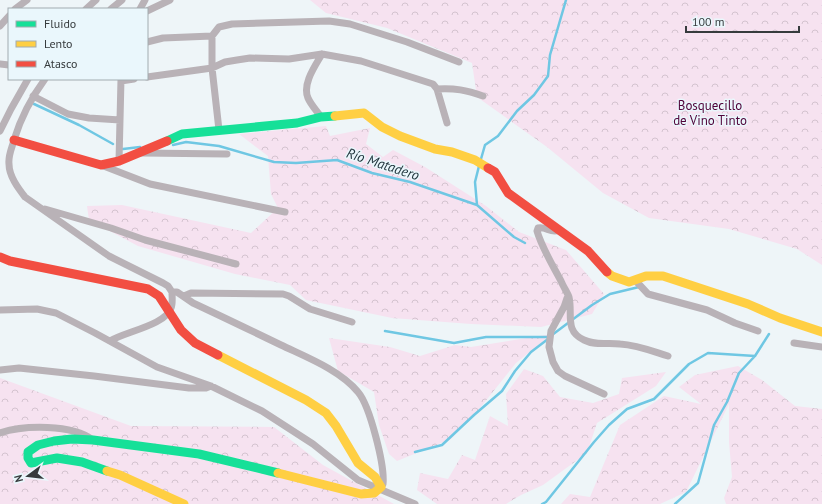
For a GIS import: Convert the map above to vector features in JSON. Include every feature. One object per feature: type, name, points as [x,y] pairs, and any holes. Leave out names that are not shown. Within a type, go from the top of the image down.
[{"type":"street","points":[[16,8],[27,0]]},
{"type":"street","points":[[87,8],[96,0]]},
{"type":"street","points":[[111,8],[122,0]]},
{"type":"street","points":[[148,11],[170,0]]},
{"type":"street","points":[[0,26],[8,17]]},
{"type":"street","points":[[218,130],[212,68],[212,36],[219,27],[232,24],[329,21],[350,24],[407,42],[459,62]]},
{"type":"street","points":[[148,42],[164,38],[212,36]]},
{"type":"street","points":[[322,54],[314,67],[306,87],[308,97],[322,117]]},
{"type":"street","points":[[148,77],[212,68],[225,62],[250,58],[289,59],[322,54],[334,55],[361,61],[433,84],[437,89],[447,123]]},
{"type":"street","points":[[44,80],[33,96],[24,113],[10,155],[9,165],[18,188],[25,197],[39,208],[109,256],[163,283],[168,286],[172,292],[170,311],[157,322],[116,337],[110,341]]},
{"type":"street","points":[[119,161],[121,80]]},
{"type":"street","points":[[0,131],[25,81]]},
{"type":"street","points":[[437,89],[450,88],[466,90],[482,96]]},
{"type":"street","points":[[33,96],[68,114],[89,118],[120,120]]},
{"type":"street","points":[[101,165],[119,161],[182,134],[297,123],[322,117],[364,113],[382,127],[400,136],[435,149],[452,152],[475,160],[495,172],[508,192],[588,251],[604,270],[612,276],[629,282],[646,276],[663,276],[748,304],[780,318],[822,332]]},
{"type":"street","points":[[14,140],[101,165],[150,184],[285,212]]},
{"type":"street","points":[[137,153],[227,154]]},
{"type":"street","points":[[39,208],[111,228],[145,240],[236,264]]},
{"type":"street","points":[[559,230],[553,232],[541,227],[538,228],[537,231],[544,249],[568,296],[570,326],[574,333],[582,340],[599,344],[618,343],[638,346],[668,356]]},
{"type":"street","points":[[0,257],[10,261],[148,288],[159,296],[170,311],[180,330],[195,343],[306,400],[326,413],[336,426],[358,463],[375,477],[380,488]]},
{"type":"street","points":[[635,280],[648,294],[707,310],[735,323],[758,331]]},
{"type":"street","points":[[172,292],[177,292],[193,303],[320,363],[352,385],[360,393],[371,421],[382,468],[383,484],[372,494],[358,493],[199,454],[93,440],[72,439],[54,441],[38,445],[28,452],[28,458],[31,463],[57,458],[82,462],[120,474],[184,504]]},
{"type":"street","points":[[184,296],[191,293],[283,294],[310,309],[352,322]]},
{"type":"street","points":[[568,296],[564,307],[551,331],[549,347],[553,362],[558,371],[565,376],[604,394]]},
{"type":"street","points":[[0,310],[37,309],[52,312],[110,341],[157,367],[211,386],[275,418],[313,444],[358,480],[415,504]]},
{"type":"street","points":[[794,343],[822,347]]},
{"type":"street","points":[[0,370],[19,368],[200,389],[211,386]]},
{"type":"street","points":[[0,433],[21,429],[59,428],[85,434],[93,440]]},
{"type":"green space","name":"Bosquecillo de Vino Tinto","points":[[310,0],[822,0],[822,265],[797,249],[729,229],[649,218],[603,193],[547,147],[477,97],[472,63],[387,28],[326,13]]},
{"type":"green space","points":[[326,126],[330,136],[370,128],[366,144],[383,157],[393,150],[425,167],[486,206],[519,232],[566,250],[604,294],[592,314],[541,327],[471,324],[392,318],[306,300],[290,285],[235,274],[138,246],[89,220],[87,206],[122,205],[251,233],[278,208],[271,194],[268,156],[239,134]]},
{"type":"green space","points":[[552,334],[516,363],[480,408],[451,439],[397,461],[389,454],[379,425],[374,392],[338,371],[329,338],[390,347],[420,356],[455,345],[471,347]]},
{"type":"green space","points":[[738,366],[762,380],[795,406],[822,409],[822,504],[726,504],[724,498],[732,477],[729,442],[729,404],[686,492],[660,504],[561,504],[570,494],[590,497],[620,425],[664,396],[701,404],[679,387],[695,375]]},
{"type":"green space","points":[[524,369],[543,376],[560,397],[593,403],[619,394],[622,378],[666,372],[656,386],[597,423],[587,453],[543,485],[506,504],[437,504],[417,490],[420,473],[448,479],[462,455],[475,460],[490,416],[508,426],[506,394]]},
{"type":"green space","points":[[0,378],[131,426],[274,427],[323,465],[394,504],[0,504]]},
{"type":"waterway","points":[[481,159],[485,145],[498,136],[517,111],[534,95],[548,76],[550,55],[566,0]]},
{"type":"waterway","name":"Río Matadero","points":[[34,104],[79,125],[113,144]]},
{"type":"waterway","name":"Río Matadero","points":[[173,145],[186,142],[219,146],[274,162],[296,163],[337,160],[372,173],[410,182],[477,205],[514,237],[525,243]]},
{"type":"waterway","name":"Río Matadero","points":[[123,149],[140,147]]},
{"type":"waterway","points":[[477,205],[475,182],[479,166]]},
{"type":"waterway","points":[[552,335],[592,305],[610,294],[639,287]]},
{"type":"waterway","points":[[385,331],[454,343],[486,337],[549,337]]},
{"type":"waterway","points":[[675,504],[698,483],[714,425],[727,402],[739,373],[755,356],[769,334]]},
{"type":"waterway","points":[[415,452],[442,445],[502,391],[515,371],[531,352],[548,339]]},
{"type":"waterway","points":[[542,504],[546,502],[609,425],[627,409],[654,399],[689,364],[708,353],[755,356]]},
{"type":"traffic: fast","points":[[167,141],[182,134],[297,123],[321,117],[335,116]]},
{"type":"traffic: fast","points":[[107,471],[82,462],[57,458],[31,463],[28,458],[28,452],[38,445],[54,441],[72,439],[93,440],[199,454],[278,473]]},
{"type":"traffic: slow","points":[[335,116],[364,113],[382,127],[400,136],[435,149],[452,152],[475,160],[488,168]]},
{"type":"traffic: slow","points":[[607,272],[612,276],[629,282],[646,276],[663,276],[748,304],[780,318],[822,332]]},
{"type":"traffic: slow","points":[[218,355],[306,400],[326,413],[336,426],[358,463],[375,477],[381,487],[374,493],[361,494],[278,473]]},
{"type":"traffic: slow","points":[[107,471],[120,475],[184,504]]},
{"type":"traffic: jam","points":[[14,140],[101,165],[119,161],[167,141]]},
{"type":"traffic: jam","points":[[488,168],[495,172],[508,193],[588,251],[607,272]]},
{"type":"traffic: jam","points":[[0,257],[10,261],[148,289],[159,296],[181,330],[195,343],[218,355]]}]
